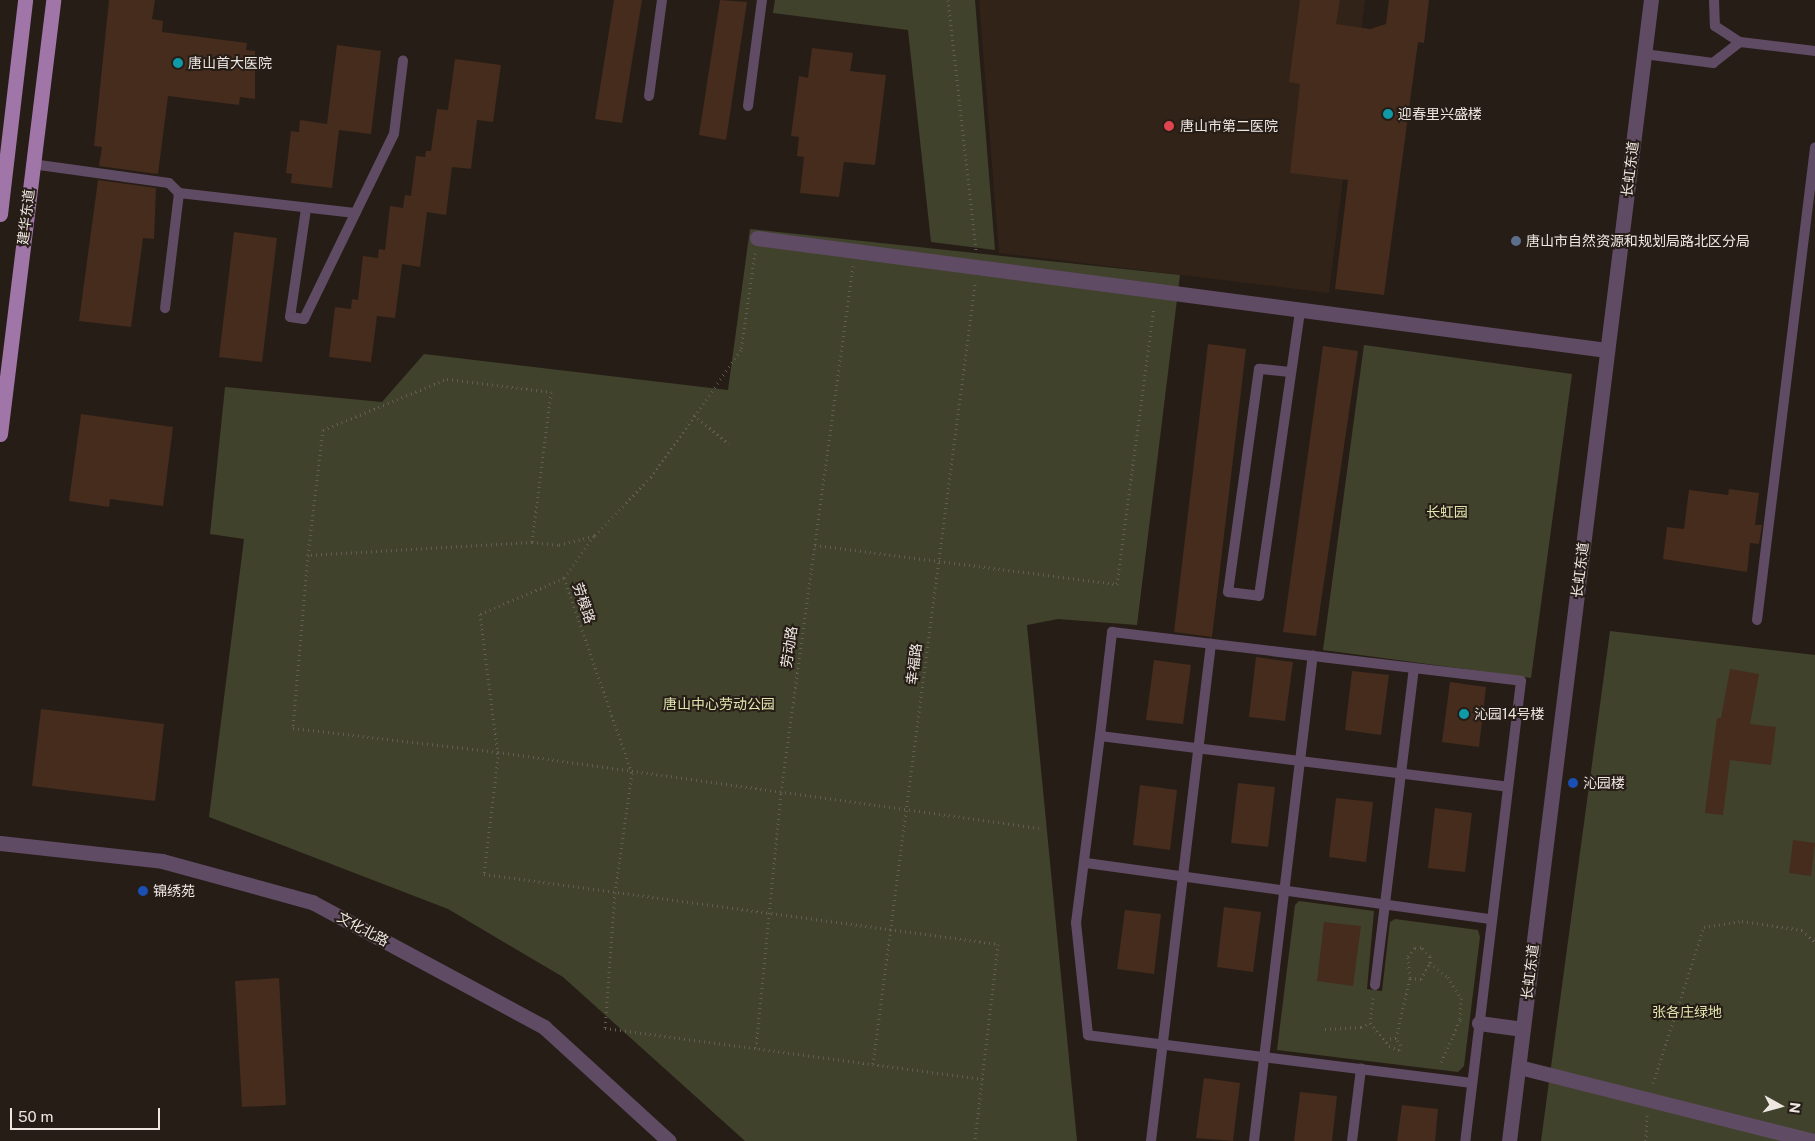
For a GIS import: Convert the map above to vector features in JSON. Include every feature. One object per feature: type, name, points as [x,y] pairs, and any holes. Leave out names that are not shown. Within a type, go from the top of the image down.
[{"type":"main road","name":"建华东道","points":[[0,214],[5,140],[25,0]]},
{"type":"main road","name":"建华东道","points":[[0,434],[53,0]]},
{"type":"street","name":"长虹东道","points":[[1509,1141],[1651,0]]},
{"type":"street","points":[[757,238],[1607,350]]},
{"type":"street","name":"文化北路","points":[[0,842],[162,861],[312,902],[544,1026],[669,1141]]},
{"type":"street","points":[[1479,1023],[1523,1029]]},
{"type":"street","points":[[1518,1067],[1647,1102],[1814,1141]]},
{"type":"lane","points":[[649,96],[662,0]]},
{"type":"lane","points":[[748,106],[762,0]]},
{"type":"lane","points":[[1714,0],[1715,26],[1740,42],[1815,51]]},
{"type":"lane","points":[[1644,54],[1713,63],[1740,42]]},
{"type":"lane","points":[[306,209],[290,317],[304,319],[394,134],[403,61]]},
{"type":"lane","points":[[1757,620],[1815,148]]},
{"type":"lane","points":[[32,164],[169,183],[179,193],[306,209],[355,213]]},
{"type":"lane","points":[[165,308],[179,193]]},
{"type":"lane","points":[[1290,372],[1259,369],[1228,592],[1259,596],[1300,310]]},
{"type":"lane","points":[[1465,1141],[1508,787],[1520,681],[1112,632],[1086,863],[1076,923],[1088,1035],[1472,1083]]},
{"type":"lane","points":[[1151,1141],[1211,644]]},
{"type":"lane","points":[[1254,1141],[1302,759],[1313,656]]},
{"type":"lane","points":[[1375,985],[1414,668]]},
{"type":"lane","points":[[1100,736],[1302,759],[1401,774],[1508,787]]},
{"type":"lane","points":[[1086,863],[1286,889],[1492,919]]},
{"type":"lane","points":[[1352,1141],[1361,1069]]},
{"type":"path","name":"幸福路","points":[[874,1064],[978,266],[948,0]]},
{"type":"path","name":"劳模路","points":[[756,1048],[605,1028],[615,892],[631,771],[564,578],[594,536],[651,477],[741,350],[757,238]]},
{"type":"path","name":"劳动路","points":[[756,1048],[781,792],[855,250]]},
{"type":"path","points":[[815,545],[1117,584],[1155,304]]},
{"type":"path","points":[[532,542],[551,392],[447,379],[323,430],[308,555],[293,728],[498,752],[1039,828]]},
{"type":"path","points":[[694,415],[730,444]]},
{"type":"path","points":[[308,555],[532,542],[558,545],[594,536]]},
{"type":"path","points":[[564,578],[480,614],[498,752],[484,874],[998,944],[975,1141]]},
{"type":"path","points":[[1646,1141],[1647,1102],[1704,927],[1742,921],[1802,930],[1815,942]]},
{"type":"path","points":[[1370,1023],[1387,1039],[1394,1051],[1399,1050],[1401,1045],[1396,1038],[1410,978],[1408,957],[1415,948],[1425,948],[1430,963],[1448,977],[1460,998],[1460,1020],[1440,1065]]},
{"type":"path","points":[[1410,978],[1421,980],[1430,963]]},
{"type":"path","points":[[1370,1023],[1375,985]]},
{"type":"path","points":[[1325,1029],[1361,1027],[1370,1023]]},
{"type":"path","points":[[1387,1039],[1396,1038]]},
{"type":"path","points":[[756,1048],[982,1079]]},
{"type":"shaded area","name":"唐山市第二医院","points":[[979,0],[1365,0],[1329,293],[999,253]]},
{"type":"green space","points":[[775,0],[975,0],[995,250],[931,242],[908,30],[773,13]]},
{"type":"green space","name":"唐山中心劳动公园","points":[[750,229],[1180,275],[1137,625],[1058,619],[1027,625],[1077,1141],[745,1141],[563,977],[448,909],[209,817],[244,539],[210,534],[225,387],[382,402],[424,354],[728,390]]},
{"type":"green space","name":"长虹园","points":[[1364,345],[1572,374],[1531,678],[1323,650]]},
{"type":"green space","name":"张各庄绿地","points":[[1610,631],[1815,655],[1815,1141],[1541,1141]]},
{"type":"green space","points":[[1299,901],[1374,911],[1367,989],[1382,991],[1390,922],[1395,919],[1478,930],[1480,937],[1464,1066],[1458,1072],[1277,1050],[1295,905]]},
{"type":"building","name":"唐山首大医院","points":[[109,0],[155,0],[152,19],[163,21],[162,32],[247,43],[246,50],[255,51],[255,99],[240,97],[239,105],[168,96],[158,174],[99,166],[102,147],[94,146]]},
{"type":"building","points":[[614,0],[642,0],[622,123],[595,119]]},
{"type":"building","points":[[720,0],[747,2],[726,140],[699,135]]},
{"type":"building","points":[[1300,0],[1340,0],[1336,24],[1370,29],[1386,24],[1389,0],[1429,0],[1424,43],[1418,42],[1384,295],[1335,289],[1348,180],[1290,173],[1300,84],[1289,82]]},
{"type":"building","points":[[337,45],[381,51],[371,134],[339,130],[332,188],[291,183],[292,174],[286,173],[291,131],[299,132],[300,120],[327,124]]},
{"type":"building","points":[[812,48],[853,53],[850,71],[886,75],[875,165],[844,162],[839,197],[800,193],[804,157],[797,156],[799,137],[791,136],[799,76],[808,78]]},
{"type":"building","points":[[455,59],[501,65],[493,122],[477,120],[471,169],[452,167],[446,215],[427,212],[420,267],[402,264],[395,318],[377,316],[371,362],[329,357],[335,307],[351,309],[352,299],[358,300],[363,256],[378,258],[379,249],[385,250],[390,206],[403,208],[405,195],[411,196],[416,156],[425,157],[426,151],[431,151],[437,109],[448,110]]},
{"type":"building","points":[[98,180],[156,188],[154,239],[143,238],[131,327],[79,321]]},
{"type":"building","points":[[234,232],[277,238],[262,362],[219,357]]},
{"type":"building","points":[[1208,344],[1246,349],[1212,637],[1174,632]]},
{"type":"building","points":[[1323,346],[1358,351],[1316,636],[1283,632]]},
{"type":"building","points":[[81,414],[173,427],[163,506],[110,499],[109,507],[69,501]]},
{"type":"building","points":[[1729,489],[1759,493],[1755,525],[1762,525],[1759,544],[1750,543],[1747,572],[1663,559],[1667,527],[1684,529],[1689,490],[1728,495]]},
{"type":"building","points":[[1256,657],[1293,662],[1285,721],[1249,717]]},
{"type":"building","points":[[1154,660],[1191,665],[1183,724],[1146,720]]},
{"type":"building","points":[[1730,669],[1759,674],[1750,724],[1776,727],[1771,765],[1730,760],[1723,815],[1705,813],[1717,718],[1721,718]]},
{"type":"building","points":[[1352,671],[1389,675],[1381,735],[1345,730]]},
{"type":"building","name":"沁园14号楼","points":[[1450,682],[1486,687],[1479,747],[1442,742]]},
{"type":"building","points":[[41,709],[164,724],[155,801],[32,786]]},
{"type":"building","points":[[1238,783],[1275,787],[1268,847],[1231,843]]},
{"type":"building","points":[[1140,785],[1177,790],[1170,850],[1133,845]]},
{"type":"building","points":[[1336,798],[1373,802],[1366,862],[1329,857]]},
{"type":"building","points":[[1435,808],[1472,813],[1465,872],[1428,868]]},
{"type":"building","points":[[1793,840],[1815,843],[1811,876],[1789,873]]},
{"type":"building","points":[[1224,907],[1261,912],[1253,972],[1217,967]]},
{"type":"building","points":[[1125,910],[1161,914],[1154,974],[1117,969]]},
{"type":"building","points":[[1324,922],[1361,926],[1353,986],[1317,981]]},
{"type":"building","points":[[279,978],[286,1105],[242,1107],[235,981]]},
{"type":"building","points":[[1204,1078],[1240,1083],[1233,1141],[1196,1138]]},
{"type":"building","points":[[1300,1092],[1337,1096],[1332,1141],[1294,1141]]},
{"type":"building","points":[[1402,1105],[1438,1109],[1435,1141],[1397,1141]]},
{"type":"place","name":"唐山首大医院","points":[[178,63]]},
{"type":"place","name":"迎春里兴盛楼","points":[[1388,114]]},
{"type":"place","name":"唐山市第二医院","points":[[1169,126]]},
{"type":"place","name":"唐山市自然资源和规划局路北区分局","points":[[1516,241]]},
{"type":"place","name":"沁园14号楼","points":[[1464,714]]},
{"type":"place","name":"沁园楼","points":[[1573,783]]},
{"type":"place","name":"锦绣苑","points":[[143,891]]}]
